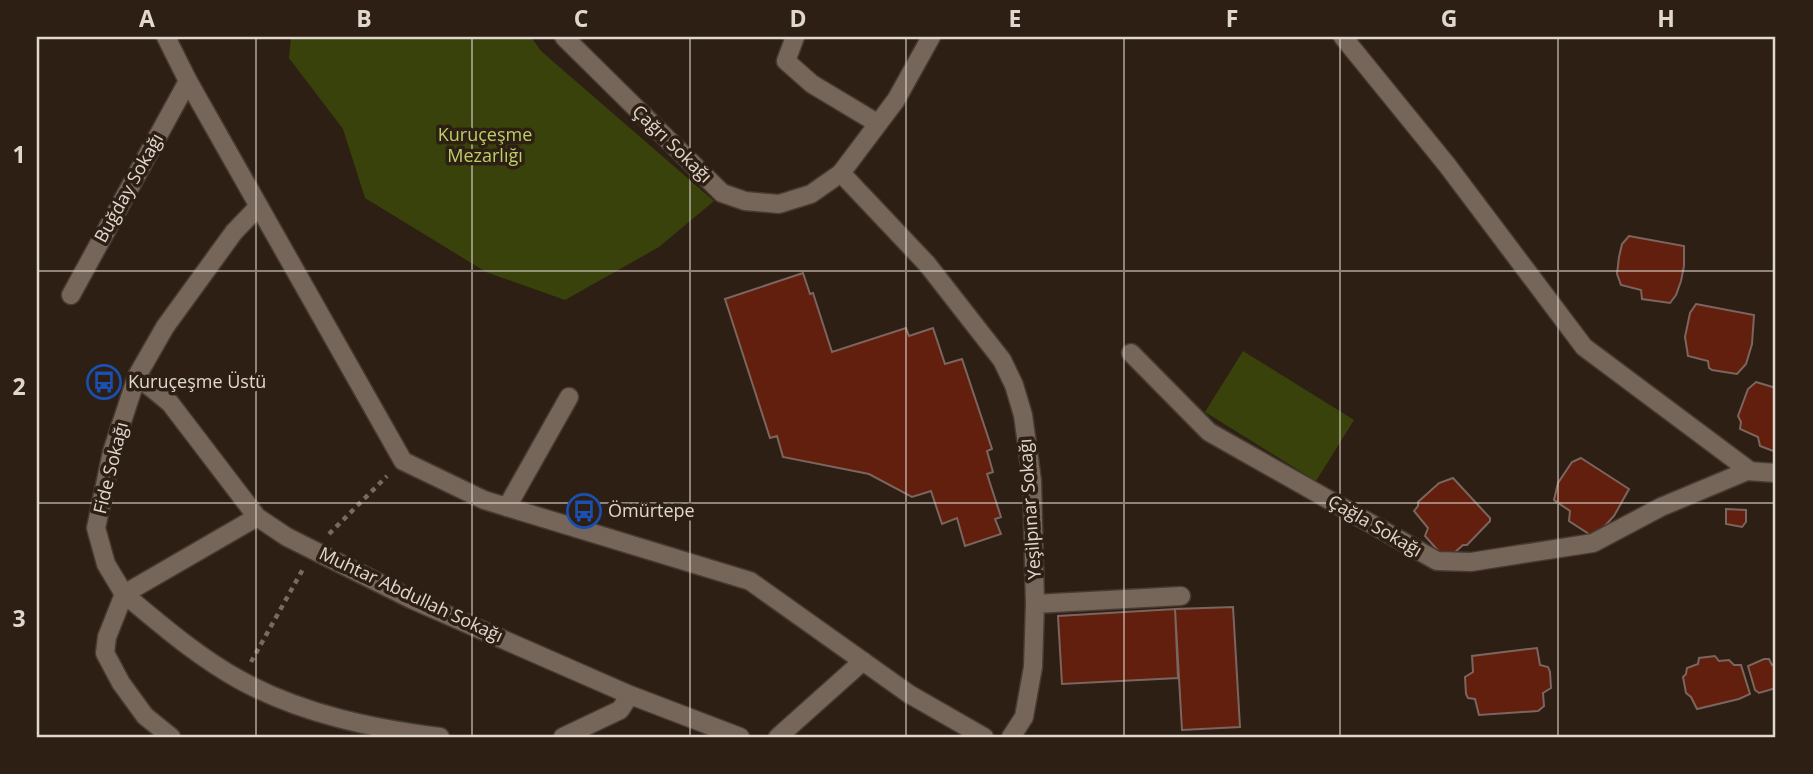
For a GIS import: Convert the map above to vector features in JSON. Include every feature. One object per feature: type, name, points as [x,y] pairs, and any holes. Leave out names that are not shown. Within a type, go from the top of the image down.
[{"type":"street","points":[[166,37],[188,81],[403,461],[484,500],[750,581],[909,694],[984,737]]},
{"type":"street","name":"Çağrı Sokağı","points":[[564,37],[722,192],[745,201],[779,204],[811,194],[841,173],[896,100],[931,37]]},
{"type":"street","points":[[795,37],[786,61],[812,84],[877,123]]},
{"type":"street","points":[[1343,37],[1447,165],[1584,347],[1750,471]]},
{"type":"street","name":"Buğday Sokağı","points":[[71,296],[188,81]]},
{"type":"street","name":"Yeşilpınar Sokağı","points":[[841,173],[927,264],[1002,360],[1014,385],[1023,415],[1032,481],[1035,604],[1033,667],[1027,704],[1024,717],[1011,737]]},
{"type":"street","name":"Fide Sokağı","points":[[124,594],[106,564],[96,528],[112,452],[137,376],[165,327],[234,232],[259,206]]},
{"type":"street","name":"Çağla Sokağı","points":[[1130,353],[1209,432],[1437,561],[1471,562],[1593,542],[1661,507],[1750,471],[1776,473]]},
{"type":"street","name":"Muhtar Abdullah Sokağı","points":[[137,376],[170,403],[257,517],[287,537],[414,600],[630,695],[740,737]]},
{"type":"street","points":[[507,507],[569,397]]},
{"type":"street","points":[[171,737],[145,716],[121,683],[105,653],[107,637],[124,594],[257,517]]},
{"type":"street","points":[[124,594],[206,659],[241,681],[311,710],[377,729],[440,737]]},
{"type":"street","points":[[1035,604],[1181,596]]},
{"type":"street","points":[[778,737],[863,661]]},
{"type":"street","points":[[563,737],[620,710],[630,695]]},
{"type":"path","points":[[241,681],[314,550],[403,461]]},
{"type":"green space","name":"Kuruçeşme Mezarlığı","points":[[291,37],[531,37],[541,51],[714,201],[659,247],[565,300],[486,272],[365,198],[343,129],[289,58]]},
{"type":"green space","points":[[1243,351],[1354,420],[1316,481],[1205,412]]},
{"type":"building","points":[[1629,236],[1684,246],[1681,281],[1670,303],[1642,299],[1641,290],[1621,285],[1617,274],[1619,257],[1622,244]]},
{"type":"building","points":[[803,273],[810,294],[813,293],[832,352],[906,328],[909,336],[933,328],[945,364],[962,359],[992,449],[987,451],[993,472],[987,474],[1001,517],[995,519],[1001,534],[965,546],[957,518],[942,524],[931,491],[912,497],[869,474],[783,457],[777,436],[770,438],[725,299]]},
{"type":"building","points":[[1696,304],[1754,315],[1752,344],[1746,364],[1737,374],[1712,370],[1708,361],[1688,356],[1685,337],[1690,313]]},
{"type":"building","points":[[1756,382],[1776,388],[1776,452],[1760,446],[1758,437],[1740,429],[1738,416],[1748,389]]},
{"type":"building","points":[[1581,458],[1629,489],[1614,516],[1594,535],[1569,521],[1570,511],[1554,500],[1558,483],[1572,462]]},
{"type":"building","points":[[1453,478],[1490,521],[1467,545],[1454,553],[1442,555],[1425,536],[1428,528],[1414,511],[1418,502],[1439,483]]},
{"type":"building","points":[[1726,509],[1746,510],[1746,522],[1742,527],[1726,524]]},
{"type":"building","points":[[1233,607],[1240,727],[1182,730],[1175,609]]},
{"type":"building","points":[[1175,609],[1178,678],[1062,684],[1058,616]]},
{"type":"building","points":[[1537,648],[1540,665],[1548,667],[1550,672],[1551,688],[1543,693],[1544,706],[1538,711],[1479,715],[1475,699],[1468,698],[1466,694],[1465,677],[1473,672],[1472,656]]},
{"type":"building","points":[[1715,656],[1719,661],[1729,660],[1734,665],[1741,665],[1750,694],[1697,709],[1686,693],[1683,677],[1687,668],[1698,664],[1699,658]]},
{"type":"building","points":[[1769,659],[1772,665],[1776,664],[1776,688],[1759,693],[1755,690],[1748,666]]},
{"type":"place","name":"Kuruçeşme Üstü","points":[[104,382]]},
{"type":"place","name":"Ömürtepe","points":[[584,511]]}]
